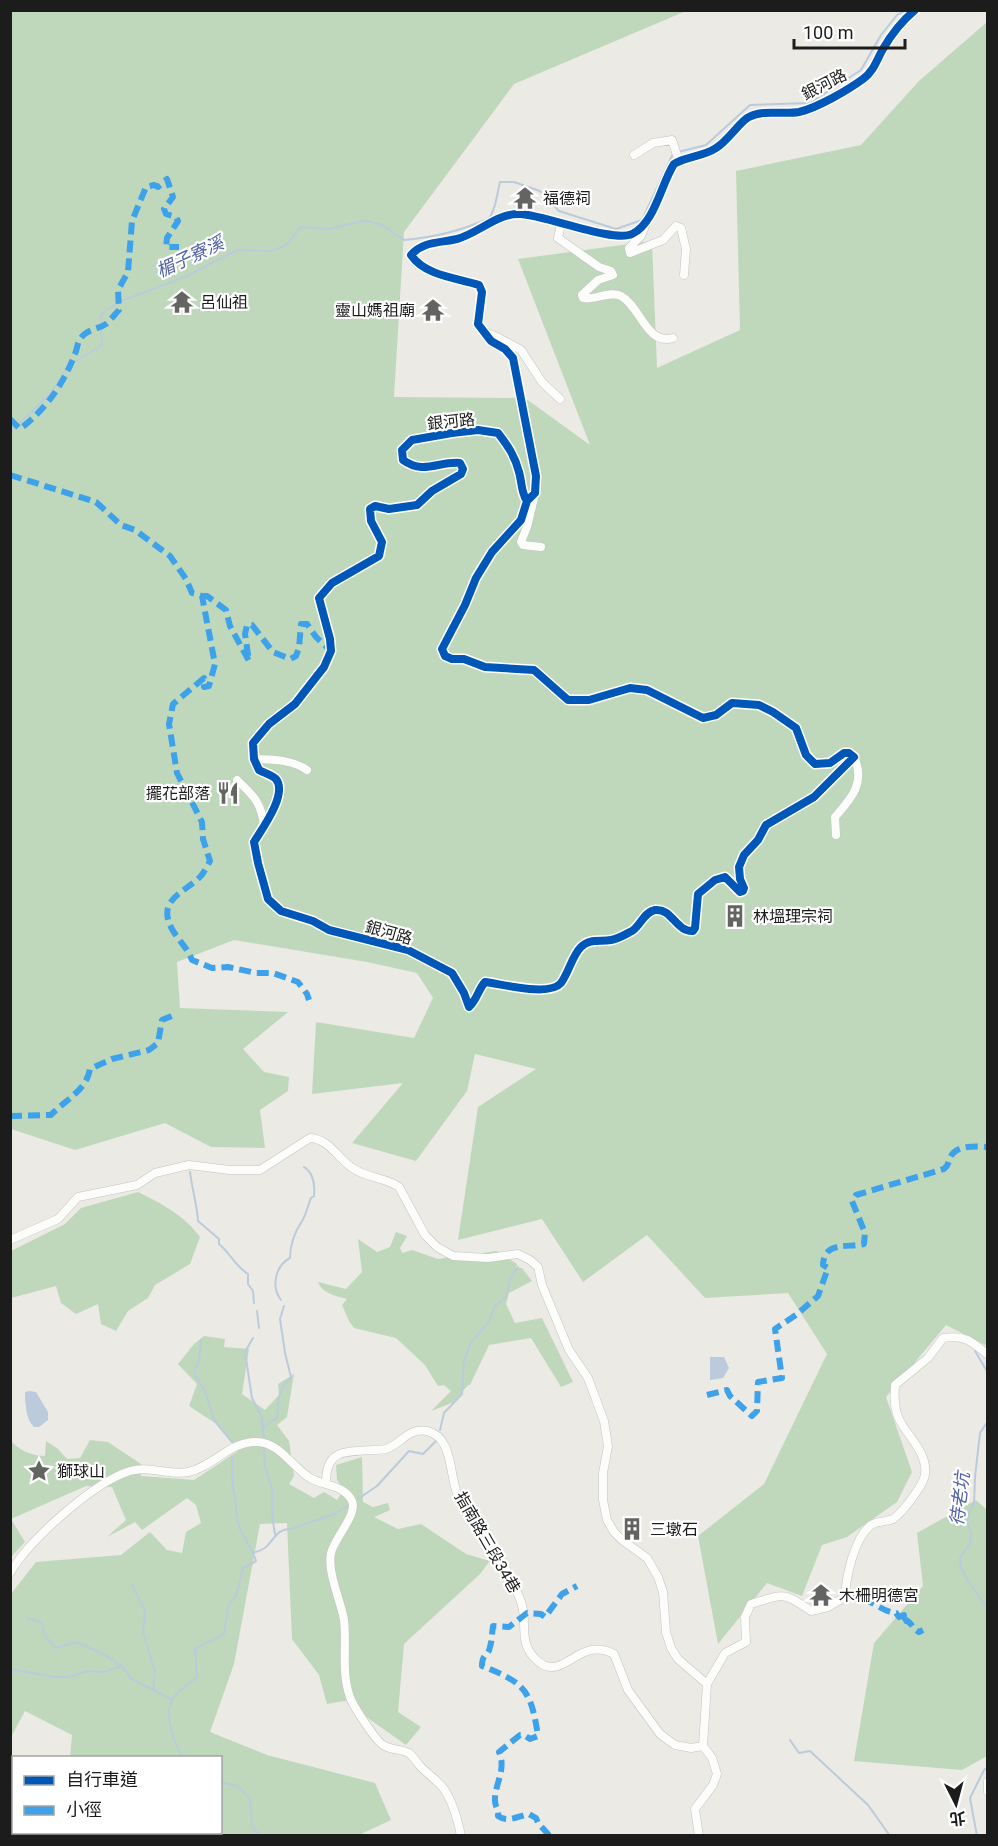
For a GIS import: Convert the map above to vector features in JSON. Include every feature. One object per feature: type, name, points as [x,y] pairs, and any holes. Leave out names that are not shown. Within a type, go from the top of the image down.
[{"type":"street","name":"銀河路","points":[[679,160],[699,156],[716,149],[730,137],[746,117],[761,113],[806,110],[862,80],[871,72],[901,22],[915,10]]},
{"type":"street","points":[[634,155],[653,143],[672,140],[679,160],[668,173],[641,236],[629,248],[630,253],[663,240],[675,226],[681,228],[686,249],[684,275]]},
{"type":"street","points":[[541,547],[523,545],[521,542],[535,493],[536,476],[513,358],[505,349],[491,341],[478,324],[482,292],[479,285],[436,273],[411,255],[417,248],[425,245],[472,235],[507,214],[534,215],[609,236],[624,237],[645,225]]},
{"type":"street","points":[[561,224],[558,238],[599,267],[611,271],[613,275],[598,280],[582,295],[583,298],[615,294],[621,296],[635,309],[647,328],[661,339],[673,338]]},
{"type":"street","points":[[483,332],[521,350],[542,382],[560,399]]},
{"type":"street","name":"銀河路","points":[[527,501],[511,450],[498,433],[478,430],[412,440],[402,450],[403,460],[412,466],[429,468],[451,462],[460,463],[463,469],[462,474],[432,491],[417,505],[389,509],[375,506],[370,509],[371,521],[382,542],[379,556],[332,583],[319,598],[331,651],[324,667],[295,704],[269,724],[253,743],[254,759],[259,770],[275,778],[279,785],[277,801],[254,842],[268,898],[280,911],[313,921],[328,930],[408,950],[452,974],[469,1006],[474,1002],[479,988],[485,982],[548,990],[560,984],[580,947],[591,940],[613,940],[624,935],[635,929],[648,912],[658,909],[667,913],[687,931],[693,931],[698,894],[715,880],[725,877],[740,892],[743,891],[739,867],[744,855],[758,840],[766,825],[814,797],[854,758]]},
{"type":"street","points":[[535,493],[527,501],[521,520],[492,552],[476,578],[442,649],[445,656],[485,667],[534,670],[568,700],[589,700],[630,688],[647,690],[703,718],[717,715],[732,703],[759,705],[796,728],[806,755],[815,764],[830,763],[844,753],[849,753],[854,758],[859,774],[854,797],[835,817],[836,836]]},
{"type":"street","points":[[254,759],[280,760],[307,770]]},
{"type":"street","points":[[237,780],[262,810],[264,825]]},
{"type":"street","points":[[10,1240],[58,1219],[78,1197],[137,1185],[155,1173],[189,1165],[229,1170],[261,1170],[310,1138],[316,1138],[331,1147],[353,1169],[392,1182],[399,1187],[425,1235],[437,1247],[453,1256],[488,1257],[518,1254],[530,1260],[538,1267],[542,1285],[569,1350],[588,1378],[604,1421],[608,1446],[603,1473],[603,1500],[607,1520],[614,1533],[647,1558],[658,1577],[663,1592],[666,1632],[672,1648],[678,1659],[707,1684]]},
{"type":"street","points":[[699,1836],[695,1809],[713,1785],[717,1774],[712,1758],[704,1746],[707,1684],[725,1653],[746,1642],[745,1617],[751,1604],[781,1595],[811,1611],[828,1607],[845,1598],[846,1579],[862,1536],[872,1524],[892,1519],[921,1488],[925,1476],[925,1468],[915,1442],[900,1421],[893,1401],[895,1385],[928,1358],[943,1338],[957,1336],[971,1341],[987,1355]]},
{"type":"street","name":"指南路三段34巷","points":[[326,1483],[326,1467],[331,1459],[347,1452],[387,1449],[417,1430],[428,1431],[440,1438],[449,1459],[457,1493],[494,1548],[521,1601],[526,1647],[539,1662],[549,1667],[562,1665],[590,1649],[603,1648],[614,1654],[628,1690],[660,1734],[675,1745],[691,1748],[704,1746]]},
{"type":"street","points":[[10,1573],[34,1540],[82,1498],[114,1478],[131,1471],[151,1469],[189,1472],[237,1446],[257,1442],[268,1444],[309,1477],[345,1492],[352,1499],[354,1508],[351,1517],[338,1536],[331,1555],[332,1569],[344,1618],[347,1684],[351,1698],[382,1745],[410,1754],[444,1789],[461,1836]]},
{"type":"street","points":[[987,1781],[987,1792]]},
{"type":"green space","points":[[10,11],[686,11],[514,84],[404,232],[394,397],[525,398],[590,445],[518,259],[652,241],[657,368],[740,330],[736,171],[861,145],[919,81],[987,22],[987,1346],[946,1325],[886,1397],[912,1472],[897,1502],[847,1537],[822,1545],[802,1596],[767,1583],[718,1644],[698,1536],[764,1484],[827,1354],[788,1293],[705,1298],[647,1235],[583,1282],[542,1219],[458,1240],[478,1107],[536,1069],[475,1054],[467,1091],[416,1161],[352,1143],[403,1083],[312,1094],[316,1022],[414,1038],[433,998],[417,973],[367,962],[234,940],[177,962],[180,1008],[288,1012],[243,1049],[264,1072],[289,1077],[288,1091],[260,1110],[265,1148],[211,1147],[165,1123],[75,1150],[11,1129]]},
{"type":"green space","points":[[138,1192],[180,1216],[200,1237],[190,1264],[155,1285],[148,1298],[128,1311],[116,1331],[101,1324],[98,1304],[76,1314],[61,1303],[56,1286],[11,1298],[11,1251],[65,1224],[81,1208]]},
{"type":"green space","points":[[396,1232],[407,1236],[400,1248],[402,1253],[412,1250],[438,1259],[497,1251],[517,1264],[516,1268],[522,1268],[532,1281],[509,1293],[506,1304],[515,1323],[542,1318],[573,1382],[561,1387],[531,1338],[489,1345],[470,1385],[454,1402],[431,1411],[451,1391],[444,1385],[438,1386],[425,1365],[396,1338],[354,1328],[342,1305],[347,1299],[326,1291],[318,1282],[346,1289],[362,1272],[358,1239],[377,1252],[390,1247]]},
{"type":"green space","points":[[204,1336],[225,1339],[224,1347],[249,1349],[242,1394],[265,1410],[279,1395],[278,1384],[294,1374],[287,1417],[277,1425],[289,1441],[294,1476],[289,1484],[314,1498],[324,1492],[337,1500],[344,1490],[337,1480],[336,1465],[362,1457],[363,1502],[373,1507],[388,1503],[390,1510],[374,1517],[398,1529],[421,1524],[466,1554],[490,1561],[480,1574],[404,1644],[398,1712],[421,1727],[406,1745],[365,1716],[350,1700],[327,1704],[319,1675],[292,1639],[287,1523],[260,1524],[234,1664],[210,1732],[267,1755],[375,1783],[391,1820],[359,1835],[146,1835],[222,1834],[222,1756],[70,1756],[72,1735],[25,1711],[11,1737],[11,1594],[36,1562],[121,1555],[150,1532],[167,1550],[182,1553],[186,1532],[201,1523],[196,1505],[187,1498],[142,1530],[135,1522],[107,1537],[126,1520],[112,1487],[86,1486],[11,1519],[25,1542],[11,1557],[10,1439],[26,1452],[45,1456],[46,1441],[67,1459],[80,1458],[90,1440],[108,1442],[141,1464],[141,1476],[194,1480],[238,1451],[218,1425],[189,1406],[197,1384],[178,1364],[194,1344]]},
{"type":"green space","points":[[976,1500],[988,1511],[987,1756],[962,1770],[854,1761],[874,1643],[923,1586],[917,1533]]},
{"type":"water","points":[[710,1357],[724,1357],[729,1368],[723,1378],[710,1380]]},
{"type":"water","points":[[25,1392],[36,1392],[48,1412],[48,1420],[39,1427],[31,1424],[28,1416]]},
{"type":"waterway","name":"楣子寮溪","points":[[678,152],[706,145],[750,105],[810,103],[861,70],[881,35],[897,15],[906,10]]},
{"type":"waterway","name":"楣子寮溪","points":[[10,432],[51,393],[68,366],[102,345],[101,314],[121,301],[185,277],[237,250],[272,251],[286,245],[301,227],[329,229],[363,221],[382,225],[404,240],[448,233],[490,218],[500,182],[514,182],[540,191],[559,211],[616,229],[642,220],[673,154]]},
{"type":"waterway","points":[[281,1300],[276,1289],[276,1277],[281,1266],[290,1258],[295,1234],[314,1196],[313,1180],[304,1167]]},
{"type":"waterway","points":[[190,1172],[198,1221],[219,1239],[219,1244],[248,1274],[248,1284],[253,1291],[254,1303]]},
{"type":"waterway","points":[[440,1430],[444,1413],[462,1394],[464,1361],[471,1342],[488,1323],[495,1306],[506,1297],[510,1279],[518,1267]]},
{"type":"waterway","points":[[264,1427],[277,1418],[279,1397],[283,1386],[291,1377],[280,1319],[284,1306]]},
{"type":"waterway","points":[[257,1311],[259,1328]]},
{"type":"waterway","points":[[253,1338],[245,1352],[252,1398],[261,1415],[264,1438]]},
{"type":"waterway","points":[[201,1340],[199,1361],[194,1374],[205,1391],[214,1420],[232,1442]]},
{"type":"waterway","name":"待老坑","points":[[975,1351],[988,1373]]},
{"type":"waterway","name":"待老坑","points":[[988,1421],[980,1433],[974,1504],[967,1521],[971,1534],[970,1544],[960,1558],[960,1566],[968,1581],[988,1609]]},
{"type":"waterway","points":[[358,1499],[377,1486],[409,1451],[423,1454],[436,1441]]},
{"type":"waterway","points":[[264,1446],[265,1466],[272,1489],[275,1534]]},
{"type":"waterway","points":[[232,1456],[232,1481],[239,1527],[253,1553]]},
{"type":"waterway","points":[[183,1756],[177,1747],[171,1730],[170,1706],[177,1694],[197,1677],[195,1649],[224,1634],[228,1606],[236,1596],[243,1568],[256,1561],[253,1553],[266,1547],[279,1532],[334,1514],[347,1506]]},
{"type":"waterway","points":[[132,1585],[145,1611],[143,1632],[155,1672],[153,1690]]},
{"type":"waterway","points":[[27,1618],[42,1624],[44,1635],[56,1648],[76,1642],[90,1648],[121,1666],[130,1678],[171,1699]]},
{"type":"waterway","points":[[10,1669],[68,1677],[88,1671],[103,1672],[122,1666]]},
{"type":"waterway","points":[[790,1740],[799,1753],[810,1751],[868,1805],[890,1836]]},
{"type":"waterway","name":"待老坑","points":[[977,1836],[970,1798],[984,1770],[988,1767]]},
{"type":"waterway","points":[[222,1782],[237,1786],[250,1798],[252,1827],[261,1836]]},
{"type":"marked path","points":[[10,419],[20,429],[38,413],[53,396],[65,376],[82,337],[106,324],[119,310],[118,290],[128,272],[132,221],[146,187],[154,185],[158,187],[167,179],[173,197],[164,209],[166,214],[176,217],[178,221],[167,238],[166,247],[179,247]]},
{"type":"marked path","points":[[10,475],[96,502],[121,525],[135,530],[170,556],[186,579],[192,593],[202,596],[215,664],[209,686],[204,687],[204,678],[173,704],[169,724],[177,773],[202,822],[203,839],[210,861],[200,877],[174,898],[167,911],[168,919],[192,960],[212,968],[228,967],[256,973],[273,973],[298,982],[309,1000]]},
{"type":"marked path","points":[[202,596],[207,596],[226,610],[230,626],[249,661],[245,634],[247,625],[252,625],[273,652],[290,659],[296,656],[299,648],[301,624],[307,624],[316,637],[331,651]]},
{"type":"marked path","points":[[10,1116],[51,1115],[80,1089],[90,1069],[112,1059],[149,1050],[158,1043],[162,1020],[176,1014]]},
{"type":"marked path","points":[[707,1395],[727,1390],[730,1396],[752,1416],[757,1411],[758,1382],[782,1378],[775,1329],[818,1296],[828,1268],[823,1265],[827,1252],[837,1247],[864,1244],[865,1233],[852,1201],[856,1195],[944,1169],[954,1152],[962,1148],[988,1147]]},
{"type":"marked path","points":[[547,1836],[548,1834],[536,1818],[529,1814],[509,1819],[498,1816],[495,1795],[502,1765],[499,1752],[520,1735],[530,1739],[538,1736],[532,1708],[524,1690],[508,1678],[482,1666],[482,1662],[489,1650],[493,1626],[509,1627],[527,1613],[541,1614],[545,1617],[562,1594],[577,1586]]},
{"type":"marked path","points":[[845,1597],[867,1601],[896,1613],[899,1617],[904,1615],[903,1622],[908,1621],[919,1632],[923,1630]]},
{"type":"cycle path","points":[[527,501],[515,461],[498,433],[478,430],[412,440],[402,450],[403,460],[418,467],[460,463],[463,469],[461,474],[432,491],[417,505],[389,509],[375,506],[370,509],[371,521],[382,542],[379,556],[332,583],[319,598],[331,651],[324,667],[295,704],[269,724],[253,743],[254,759],[259,770],[276,779],[279,785],[276,802],[254,842],[268,899],[281,911],[313,921],[329,930],[408,950],[452,973],[469,1007],[485,982],[536,989],[555,987],[561,983],[575,955],[584,944],[592,941],[607,941],[622,936],[632,931],[651,911],[661,910],[682,928],[693,931],[698,894],[715,880],[725,877],[740,892],[743,891],[739,867],[744,855],[758,840],[766,825],[814,797],[854,757],[849,753],[844,753],[830,763],[815,764],[806,755],[796,728],[759,705],[732,703],[716,715],[703,718],[647,690],[630,688],[589,700],[568,700],[534,670],[485,667],[464,659],[452,659],[445,656],[442,649],[476,578],[492,552],[521,520],[527,501],[535,493],[536,476],[513,358],[505,349],[491,341],[478,324],[482,292],[479,285],[433,272],[417,262],[411,255],[421,247],[457,239],[496,220],[520,214],[610,235],[632,234],[640,229],[652,212],[674,164],[716,148],[749,117],[761,113],[793,113],[806,110],[849,88],[870,72],[886,43],[915,10]]},
{"type":"place","name":"福德祠","points":[[525,198]]},
{"type":"place","name":"呂仙祖","points":[[182,302]]},
{"type":"place","name":"靈山媽祖廟","points":[[433,310]]},
{"type":"place","name":"擺花部落","points":[[228,793]]},
{"type":"place","name":"林塭理宗祠","points":[[735,916]]},
{"type":"place","name":"獅球山","points":[[39,1471]]},
{"type":"place","name":"三墩石","points":[[632,1529]]},
{"type":"place","name":"木柵明德宮","points":[[821,1595]]}]
